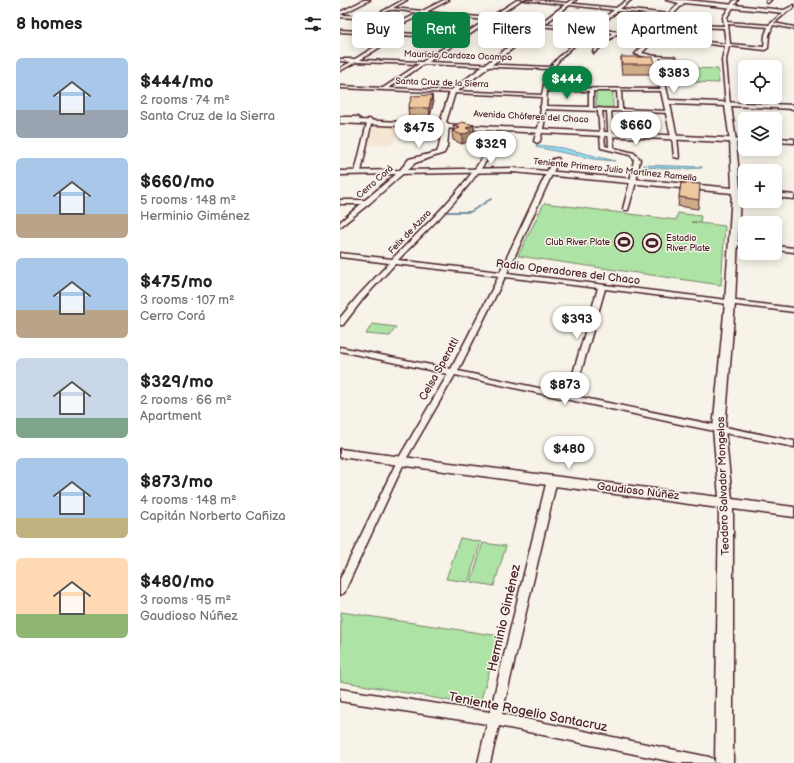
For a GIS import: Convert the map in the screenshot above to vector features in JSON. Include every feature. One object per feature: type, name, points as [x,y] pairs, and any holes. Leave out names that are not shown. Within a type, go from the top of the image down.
[{"type":"main road","name":"Avenida Chóferes del Chaco","points":[[340,119],[369,121]]},
{"type":"main road","name":"Avenida Chóferes del Chaco","points":[[340,119],[611,132],[738,140]]},
{"type":"main road","name":"Avenida Chóferes del Chaco","points":[[732,139],[738,139]]},
{"type":"main road","points":[[782,140],[794,140]]},
{"type":"main road","points":[[782,143],[794,144]]},
{"type":"street","points":[[340,15],[368,0]]},
{"type":"street","points":[[384,12],[405,0]]},
{"type":"street","points":[[436,0],[445,1]]},
{"type":"street","points":[[500,12],[519,0]]},
{"type":"street","points":[[526,0],[634,12]]},
{"type":"street","points":[[545,22],[574,0]]},
{"type":"street","points":[[609,16],[629,0]]},
{"type":"street","points":[[668,0],[785,12]]},
{"type":"street","points":[[728,105],[724,60],[725,51],[728,45],[725,17],[736,0]]},
{"type":"street","points":[[422,12],[445,1]]},
{"type":"street","points":[[673,12],[683,1]]},
{"type":"street","points":[[712,43],[762,49],[766,48],[767,30],[770,25],[794,6]]},
{"type":"street","points":[[388,10],[412,12]]},
{"type":"street","points":[[340,15],[352,16]]},
{"type":"street","points":[[712,25],[770,25],[794,28]]},
{"type":"street","points":[[384,89],[478,27]]},
{"type":"street","points":[[340,31],[352,32]]},
{"type":"street","points":[[609,32],[617,32]]},
{"type":"street","points":[[594,52],[614,32]]},
{"type":"street","points":[[340,70],[376,48]]},
{"type":"street","points":[[444,125],[452,92],[511,48]]},
{"type":"street","points":[[537,140],[541,129],[545,89],[551,68],[571,48]]},
{"type":"street","points":[[642,48],[638,54],[674,58]]},
{"type":"street","points":[[656,57],[678,157]]},
{"type":"street","name":"Mauricio Cardozo Ocampo","points":[[340,60],[551,68]]},
{"type":"street","name":"Santa Cruz de la Sierra","points":[[340,87],[544,96]]},
{"type":"street","points":[[545,89],[664,90]]},
{"type":"street","points":[[591,90],[591,109]]},
{"type":"street","points":[[619,90],[620,110]]},
{"type":"street","points":[[667,102],[794,108]]},
{"type":"street","name":"Teodoro Salvador Mongelos","points":[[728,105],[738,179]]},
{"type":"street","points":[[542,107],[668,112]]},
{"type":"street","points":[[600,109],[604,148],[628,153],[637,157],[638,161],[634,182],[626,209]]},
{"type":"street","points":[[609,110],[612,150]]},
{"type":"street","points":[[359,169],[369,121]]},
{"type":"street","name":"Cerro Corá","points":[[340,226],[402,171],[412,160],[440,153],[443,147],[444,125]]},
{"type":"street","name":"Felix de Azara","points":[[340,323],[354,305],[466,187],[479,170],[489,152]]},
{"type":"street","name":"Celsa Speratti","points":[[340,590],[401,461],[453,372],[503,274],[556,159]]},
{"type":"street","name":"Teniente Primero Julio Martínez Ramella","points":[[340,172],[359,169],[402,171],[513,170],[738,192]]},
{"type":"street","points":[[782,196],[794,197]]},
{"type":"street","points":[[340,202],[368,202]]},
{"type":"street","name":"Teodoro Salvador Mongelos","points":[[724,763],[726,502],[719,429],[730,302],[733,243],[738,207]]},
{"type":"street","points":[[733,243],[738,244]]},
{"type":"street","points":[[782,249],[794,250]]},
{"type":"street","name":"Radio Operadores del Chaco","points":[[340,255],[393,263],[503,274],[794,310]]},
{"type":"street","points":[[570,397],[602,287]]},
{"type":"street","points":[[340,349],[794,444]]},
{"type":"street","name":"Gaudioso Núñez","points":[[340,453],[794,512]]},
{"type":"street","name":"Herminio Giménez","points":[[484,763],[552,480]]},
{"type":"street","name":"Teniente Rogelio Santacruz","points":[[340,695],[495,719],[709,763]]},
{"type":"shaded area","points":[[398,125],[394,144],[368,145],[373,126]]},
{"type":"green space","points":[[671,67],[718,69],[719,83],[670,81]]},
{"type":"green space","points":[[596,91],[613,91],[613,108],[596,107]]},
{"type":"green space","name":"Club River Plate","points":[[544,203],[676,220],[678,213],[701,216],[700,222],[691,222],[725,226],[721,285],[518,256]]},
{"type":"green space","points":[[372,324],[396,327],[390,336],[366,334]]},
{"type":"green space","points":[[460,538],[481,542],[468,582],[446,579]]},
{"type":"green space","points":[[483,543],[506,546],[494,586],[471,582]]},
{"type":"green space","points":[[341,612],[500,636],[479,706],[340,681]]},
{"type":"water","points":[[537,145],[563,148],[615,161],[593,159],[536,147]]},
{"type":"water","points":[[644,165],[702,168],[683,169],[644,167]]},
{"type":"building","points":[[621,57],[653,57],[655,64],[622,64]]},
{"type":"building","points":[[432,95],[429,108],[408,108],[412,96]]},
{"type":"building","points":[[425,121],[436,121],[434,131],[426,132],[426,129],[423,129]]},
{"type":"building","points":[[462,122],[474,125],[466,128],[472,131],[462,135],[452,131],[460,128],[453,126]]},
{"type":"building","points":[[681,183],[700,184],[699,200],[679,197]]},
{"type":"waterway","points":[[447,212],[470,212],[491,199]]},
{"type":"place","name":"Club River Plate","points":[[624,242]]},
{"type":"place","name":"Estadio River Plate","points":[[652,243]]}]
